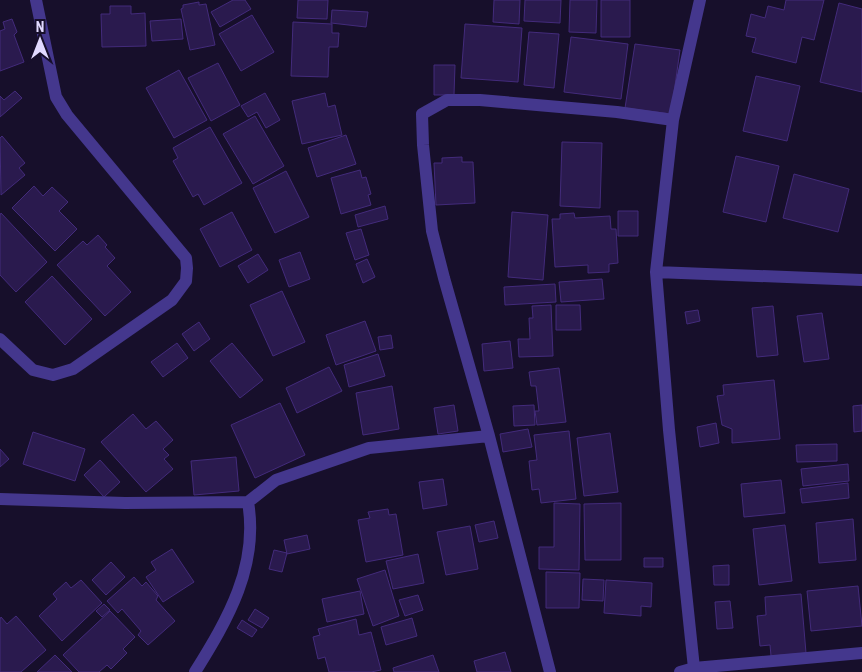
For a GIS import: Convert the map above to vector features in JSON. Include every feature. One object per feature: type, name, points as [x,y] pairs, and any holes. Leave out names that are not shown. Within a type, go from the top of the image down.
[{"type":"street","points":[[0,339],[33,370],[53,375],[73,369],[172,300],[186,281],[188,268],[186,258],[66,115],[56,97],[36,0]]},
{"type":"street","points":[[694,668],[669,430],[656,272],[673,120],[700,0]]},
{"type":"street","points":[[550,672],[432,231],[423,145],[422,114],[447,100],[480,100],[617,112],[673,120]]},
{"type":"street","points":[[656,272],[862,280]]},
{"type":"street","points":[[0,498],[125,504],[248,502],[276,480],[369,448],[488,436]]},
{"type":"street","points":[[195,672],[218,636],[241,585],[250,542],[251,519],[248,502]]},
{"type":"street","points":[[680,672],[694,668],[862,653]]},
{"type":"building","points":[[233,0],[245,0],[251,9],[220,27],[211,12]]},
{"type":"building","points":[[298,0],[328,0],[327,19],[297,18]]},
{"type":"building","points":[[494,0],[520,0],[519,24],[493,22]]},
{"type":"building","points":[[525,0],[561,0],[560,23],[524,21]]},
{"type":"building","points":[[570,0],[597,0],[596,33],[569,32]]},
{"type":"building","points":[[601,0],[630,0],[630,37],[601,37]]},
{"type":"building","points":[[786,0],[824,0],[814,40],[802,37],[796,63],[752,52],[756,38],[746,36],[751,14],[765,18],[768,6],[784,10]]},
{"type":"building","points":[[199,2],[199,5],[206,4],[215,45],[190,50],[181,9],[183,5]]},
{"type":"building","points":[[839,3],[862,9],[862,92],[820,82]]},
{"type":"building","points":[[110,6],[131,6],[131,14],[145,13],[146,46],[102,47],[101,14],[110,14]]},
{"type":"building","points":[[332,10],[368,12],[366,27],[331,23]]},
{"type":"building","points":[[252,15],[274,52],[241,71],[219,34]]},
{"type":"building","points":[[12,19],[17,32],[14,35],[24,62],[0,71],[0,31],[5,29],[3,22]]},
{"type":"building","points":[[181,19],[183,39],[152,41],[150,21]]},
{"type":"building","points":[[293,22],[332,24],[332,33],[339,33],[338,47],[329,47],[328,77],[291,76]]},
{"type":"building","points":[[465,24],[522,28],[518,82],[461,78]]},
{"type":"building","points":[[529,32],[559,34],[554,88],[524,85]]},
{"type":"building","points":[[571,37],[628,44],[621,99],[564,92]]},
{"type":"building","points":[[635,44],[680,50],[671,114],[625,108]]},
{"type":"building","points":[[218,63],[240,105],[211,121],[188,78]]},
{"type":"building","points":[[434,65],[455,65],[454,95],[434,95]]},
{"type":"building","points":[[179,70],[207,120],[174,138],[146,88]]},
{"type":"building","points":[[756,76],[800,86],[787,141],[743,131]]},
{"type":"building","points":[[15,91],[22,98],[0,117],[0,96],[4,100]]},
{"type":"building","points":[[265,93],[280,120],[266,128],[257,112],[248,117],[241,106]]},
{"type":"building","points":[[325,93],[328,107],[335,105],[342,135],[302,144],[292,101]]},
{"type":"building","points":[[255,116],[284,166],[253,184],[223,134]]},
{"type":"building","points":[[210,127],[242,183],[204,205],[198,194],[193,197],[173,161],[178,158],[173,148]]},
{"type":"building","points":[[346,135],[356,164],[317,177],[308,148]]},
{"type":"building","points":[[2,136],[25,163],[19,168],[25,175],[1,195],[0,138]]},
{"type":"building","points":[[562,142],[602,143],[600,208],[560,206]]},
{"type":"building","points":[[736,156],[779,166],[766,222],[723,212]]},
{"type":"building","points":[[462,157],[462,162],[473,162],[475,203],[436,205],[434,163],[442,163],[442,158]]},
{"type":"building","points":[[360,170],[362,178],[366,177],[371,194],[368,195],[371,205],[341,214],[331,178]]},
{"type":"building","points":[[286,171],[309,217],[275,233],[253,188]]},
{"type":"building","points":[[794,174],[849,189],[838,232],[783,218]]},
{"type":"building","points":[[34,186],[43,196],[52,187],[68,202],[59,211],[77,229],[55,251],[12,208]]},
{"type":"building","points":[[385,206],[388,219],[358,227],[355,215]]},
{"type":"building","points":[[618,211],[638,211],[638,236],[618,236]]},
{"type":"building","points":[[232,212],[252,250],[220,267],[200,229]]},
{"type":"building","points":[[512,212],[548,215],[543,280],[508,277]]},
{"type":"building","points":[[1,213],[47,262],[16,292],[0,275]]},
{"type":"building","points":[[574,213],[575,218],[610,216],[611,229],[616,229],[618,263],[609,264],[609,272],[588,273],[588,265],[555,267],[552,219],[560,219],[560,214]]},
{"type":"building","points":[[361,229],[369,255],[355,260],[346,233]]},
{"type":"building","points":[[98,235],[107,245],[105,247],[115,258],[107,266],[131,292],[105,316],[57,265],[83,241],[87,245]]},
{"type":"building","points":[[300,252],[310,279],[289,287],[279,260]]},
{"type":"building","points":[[258,254],[268,270],[248,283],[238,266]]},
{"type":"building","points":[[367,259],[375,277],[363,283],[356,264]]},
{"type":"building","points":[[52,276],[92,319],[65,345],[25,302]]},
{"type":"building","points":[[602,279],[604,299],[561,302],[559,282]]},
{"type":"building","points":[[555,284],[556,302],[505,305],[504,287]]},
{"type":"building","points":[[282,291],[305,342],[273,356],[250,305]]},
{"type":"building","points":[[551,305],[553,356],[519,357],[518,339],[530,339],[529,318],[533,318],[532,306]]},
{"type":"building","points":[[556,305],[580,305],[581,330],[556,330]]},
{"type":"building","points":[[773,306],[778,355],[757,357],[752,308]]},
{"type":"building","points":[[698,310],[700,321],[687,324],[685,312]]},
{"type":"building","points":[[822,313],[829,359],[804,362],[797,316]]},
{"type":"building","points":[[365,321],[376,351],[336,365],[326,335]]},
{"type":"building","points":[[199,322],[210,339],[194,351],[182,334]]},
{"type":"building","points":[[391,335],[393,348],[380,350],[378,337]]},
{"type":"building","points":[[510,341],[513,368],[484,371],[482,344]]},
{"type":"building","points":[[177,343],[188,358],[163,377],[151,362]]},
{"type":"building","points":[[232,343],[263,380],[240,398],[210,361]]},
{"type":"building","points":[[378,354],[385,376],[349,387],[344,365]]},
{"type":"building","points":[[329,367],[342,391],[297,413],[286,388]]},
{"type":"building","points":[[559,368],[566,422],[537,425],[535,411],[539,411],[536,386],[531,386],[529,372]]},
{"type":"building","points":[[774,380],[780,439],[732,443],[732,429],[722,425],[717,396],[724,395],[723,385]]},
{"type":"building","points":[[392,386],[399,429],[363,435],[356,393]]},
{"type":"building","points":[[280,403],[305,455],[255,478],[231,425]]},
{"type":"building","points":[[454,405],[458,431],[438,434],[434,408]]},
{"type":"building","points":[[534,405],[535,425],[514,426],[513,406]]},
{"type":"building","points":[[862,405],[862,431],[854,432],[853,406]]},
{"type":"building","points":[[133,414],[146,429],[156,421],[173,440],[163,449],[169,455],[164,459],[173,469],[146,492],[101,442]]},
{"type":"building","points":[[716,423],[719,443],[700,447],[697,427]]},
{"type":"building","points":[[528,429],[532,447],[503,452],[500,434]]},
{"type":"building","points":[[569,431],[576,499],[541,503],[539,489],[532,490],[529,461],[537,460],[534,435]]},
{"type":"building","points":[[33,432],[85,449],[75,481],[23,464]]},
{"type":"building","points":[[610,433],[618,492],[584,496],[577,438]]},
{"type":"building","points":[[837,444],[837,461],[797,462],[796,445]]},
{"type":"building","points":[[0,449],[9,459],[0,467]]},
{"type":"building","points":[[236,457],[239,491],[194,495],[191,461]]},
{"type":"building","points":[[100,460],[120,482],[104,497],[84,475]]},
{"type":"building","points":[[848,464],[849,481],[803,486],[801,469]]},
{"type":"building","points":[[443,479],[447,505],[423,509],[419,482]]},
{"type":"building","points":[[781,480],[785,513],[744,517],[741,484]]},
{"type":"building","points":[[848,483],[849,498],[802,503],[800,489]]},
{"type":"building","points":[[554,503],[580,504],[579,570],[539,569],[539,547],[554,547]]},
{"type":"building","points":[[621,503],[621,560],[585,560],[584,504]]},
{"type":"building","points":[[388,509],[389,515],[396,514],[403,555],[366,562],[358,520],[370,518],[368,512]]},
{"type":"building","points":[[853,519],[856,560],[819,563],[816,523]]},
{"type":"building","points":[[494,521],[498,538],[479,542],[475,525]]},
{"type":"building","points":[[785,525],[792,581],[759,585],[753,529]]},
{"type":"building","points":[[470,526],[478,569],[446,575],[437,532]]},
{"type":"building","points":[[307,535],[310,549],[287,554],[284,540]]},
{"type":"building","points":[[172,549],[194,582],[163,602],[146,577],[156,570],[151,562]]},
{"type":"building","points":[[274,550],[287,553],[282,572],[269,569]]},
{"type":"building","points":[[418,554],[424,583],[393,589],[386,561]]},
{"type":"building","points":[[644,558],[663,558],[663,567],[644,567]]},
{"type":"building","points":[[111,562],[125,577],[106,595],[92,580]]},
{"type":"building","points":[[729,565],[729,585],[714,585],[713,566]]},
{"type":"building","points":[[385,570],[399,616],[373,626],[357,579]]},
{"type":"building","points":[[546,572],[580,573],[579,608],[546,608]]},
{"type":"building","points":[[134,577],[142,586],[146,582],[158,596],[156,600],[175,621],[148,645],[138,635],[141,631],[122,609],[118,613],[107,601]]},
{"type":"building","points":[[583,579],[604,580],[603,601],[582,600]]},
{"type":"building","points":[[81,580],[102,603],[62,641],[39,616],[57,599],[53,594],[66,582],[71,588]]},
{"type":"building","points":[[606,580],[652,583],[651,607],[641,606],[641,616],[604,613]]},
{"type":"building","points":[[858,586],[862,626],[811,631],[807,591]]},
{"type":"building","points":[[360,591],[364,614],[327,622],[322,599]]},
{"type":"building","points":[[801,594],[806,653],[771,656],[770,645],[760,646],[757,616],[766,615],[765,597]]},
{"type":"building","points":[[418,595],[423,610],[405,616],[399,600]]},
{"type":"building","points":[[730,601],[733,628],[717,629],[715,602]]},
{"type":"building","points":[[104,604],[110,610],[102,617],[96,611]]},
{"type":"building","points":[[255,609],[269,618],[262,628],[248,620]]},
{"type":"building","points":[[110,611],[135,637],[123,649],[127,653],[111,669],[107,665],[99,672],[79,672],[63,655]]},
{"type":"building","points":[[16,616],[46,650],[21,672],[0,672],[0,619],[1,617],[7,624]]},
{"type":"building","points":[[412,618],[417,636],[386,645],[381,627]]},
{"type":"building","points":[[356,619],[359,635],[371,632],[381,670],[371,672],[329,672],[325,657],[318,659],[313,637],[320,635],[318,629]]},
{"type":"building","points":[[242,620],[257,630],[252,637],[237,628]]},
{"type":"building","points":[[505,652],[511,672],[477,672],[474,661]]},
{"type":"building","points":[[55,655],[72,672],[37,672]]},
{"type":"building","points":[[433,655],[439,672],[394,672],[393,668]]}]
